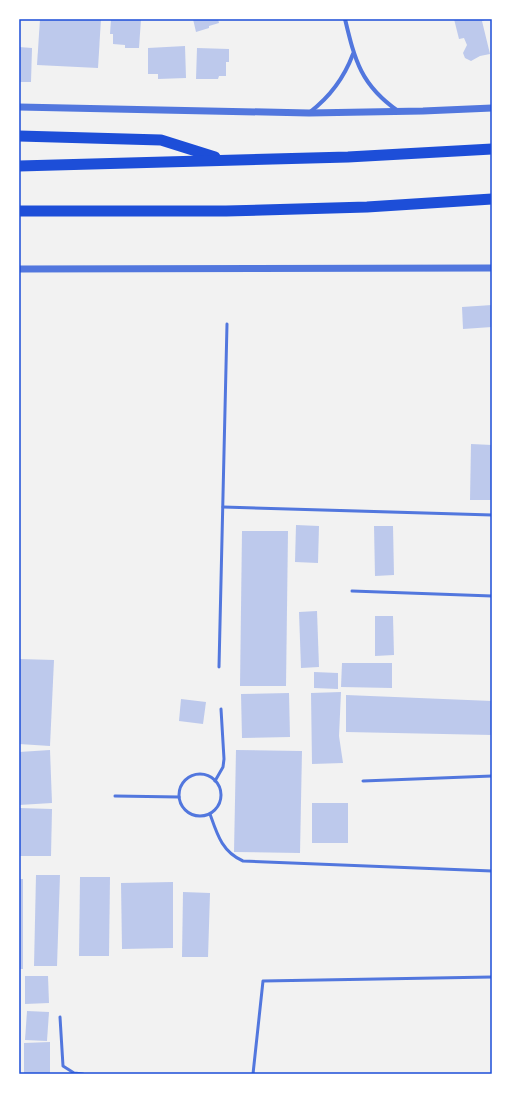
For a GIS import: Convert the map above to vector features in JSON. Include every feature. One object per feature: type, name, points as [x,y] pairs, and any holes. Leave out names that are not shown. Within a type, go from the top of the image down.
[{"type":"highway","points":[[19,136],[161,140],[223,160]]},
{"type":"highway","points":[[19,166],[348,157],[492,149]]},
{"type":"highway","points":[[19,211],[226,211],[367,207],[492,199]]},
{"type":"street","points":[[345,19],[353,54],[360,72],[370,87],[384,101],[399,112]]},
{"type":"street","points":[[309,113],[332,93],[340,81],[353,54]]},
{"type":"street","points":[[19,107],[309,113],[399,112],[492,108]]},
{"type":"street","points":[[19,269],[492,268]]},
{"type":"lane","points":[[219,667],[227,324]]},
{"type":"lane","points":[[223,507],[492,515]]},
{"type":"lane","points":[[352,591],[492,596]]},
{"type":"lane","points":[[215,781],[223,767],[224,759],[221,709]]},
{"type":"lane","points":[[204,774],[215,781],[221,792],[221,799],[215,810],[204,816],[192,816],[183,808],[179,797],[182,784],[191,776],[204,774]]},
{"type":"lane","points":[[362,781],[492,776]]},
{"type":"lane","points":[[114,796],[179,797]]},
{"type":"lane","points":[[210,814],[225,850],[233,857],[243,861],[492,871]]},
{"type":"lane","points":[[253,1074],[263,981],[492,977]]},
{"type":"lane","points":[[60,1017],[63,1066],[74,1073],[83,1074]]},
{"type":"building","points":[[40,19],[101,19],[98,68],[37,65]]},
{"type":"building","points":[[111,19],[141,19],[139,48],[125,48],[125,45],[113,44],[113,34],[110,34]]},
{"type":"building","points":[[193,19],[218,19],[219,23],[196,32]]},
{"type":"building","points":[[454,19],[488,19],[482,21],[490,54],[480,56],[471,61],[465,58],[463,53],[467,45],[464,38],[459,39]]},
{"type":"building","points":[[185,46],[186,78],[158,79],[158,74],[148,74],[148,48]]},
{"type":"building","points":[[19,47],[32,48],[31,82],[19,82]]},
{"type":"building","points":[[197,48],[229,49],[229,62],[226,62],[226,76],[219,76],[218,79],[196,79]]},
{"type":"building","points":[[492,305],[492,327],[463,329],[462,307]]},
{"type":"building","points":[[471,444],[492,445],[492,500],[470,500]]},
{"type":"building","points":[[296,525],[319,526],[318,563],[295,562]]},
{"type":"building","points":[[374,526],[393,526],[394,575],[375,576]]},
{"type":"building","points":[[242,531],[288,531],[286,686],[240,686]]},
{"type":"building","points":[[317,611],[319,667],[301,668],[299,612]]},
{"type":"building","points":[[375,616],[393,616],[394,655],[375,656]]},
{"type":"building","points":[[19,659],[54,660],[50,746],[19,744]]},
{"type":"building","points":[[342,663],[392,663],[392,688],[341,687]]},
{"type":"building","points":[[314,672],[338,673],[338,689],[314,688]]},
{"type":"building","points":[[341,692],[339,736],[343,763],[312,764],[311,693]]},
{"type":"building","points":[[289,693],[290,737],[242,738],[241,694]]},
{"type":"building","points":[[346,695],[492,701],[492,735],[346,732]]},
{"type":"building","points":[[181,699],[206,702],[203,724],[179,721]]},
{"type":"building","points":[[50,750],[52,803],[19,805],[19,752]]},
{"type":"building","points":[[236,750],[302,751],[300,853],[234,852]]},
{"type":"building","points":[[312,803],[348,803],[348,843],[312,843]]},
{"type":"building","points":[[19,808],[52,809],[51,856],[19,856]]},
{"type":"building","points":[[36,875],[60,875],[57,966],[34,966]]},
{"type":"building","points":[[80,877],[110,877],[109,956],[79,956]]},
{"type":"building","points":[[19,879],[23,879],[23,969],[19,969]]},
{"type":"building","points":[[173,882],[173,948],[122,949],[121,883]]},
{"type":"building","points":[[183,892],[210,893],[208,957],[182,957]]},
{"type":"building","points":[[25,976],[48,976],[49,1003],[25,1004]]},
{"type":"building","points":[[27,1011],[49,1012],[47,1041],[25,1040]]},
{"type":"building","points":[[50,1042],[50,1074],[24,1074],[24,1043]]}]
